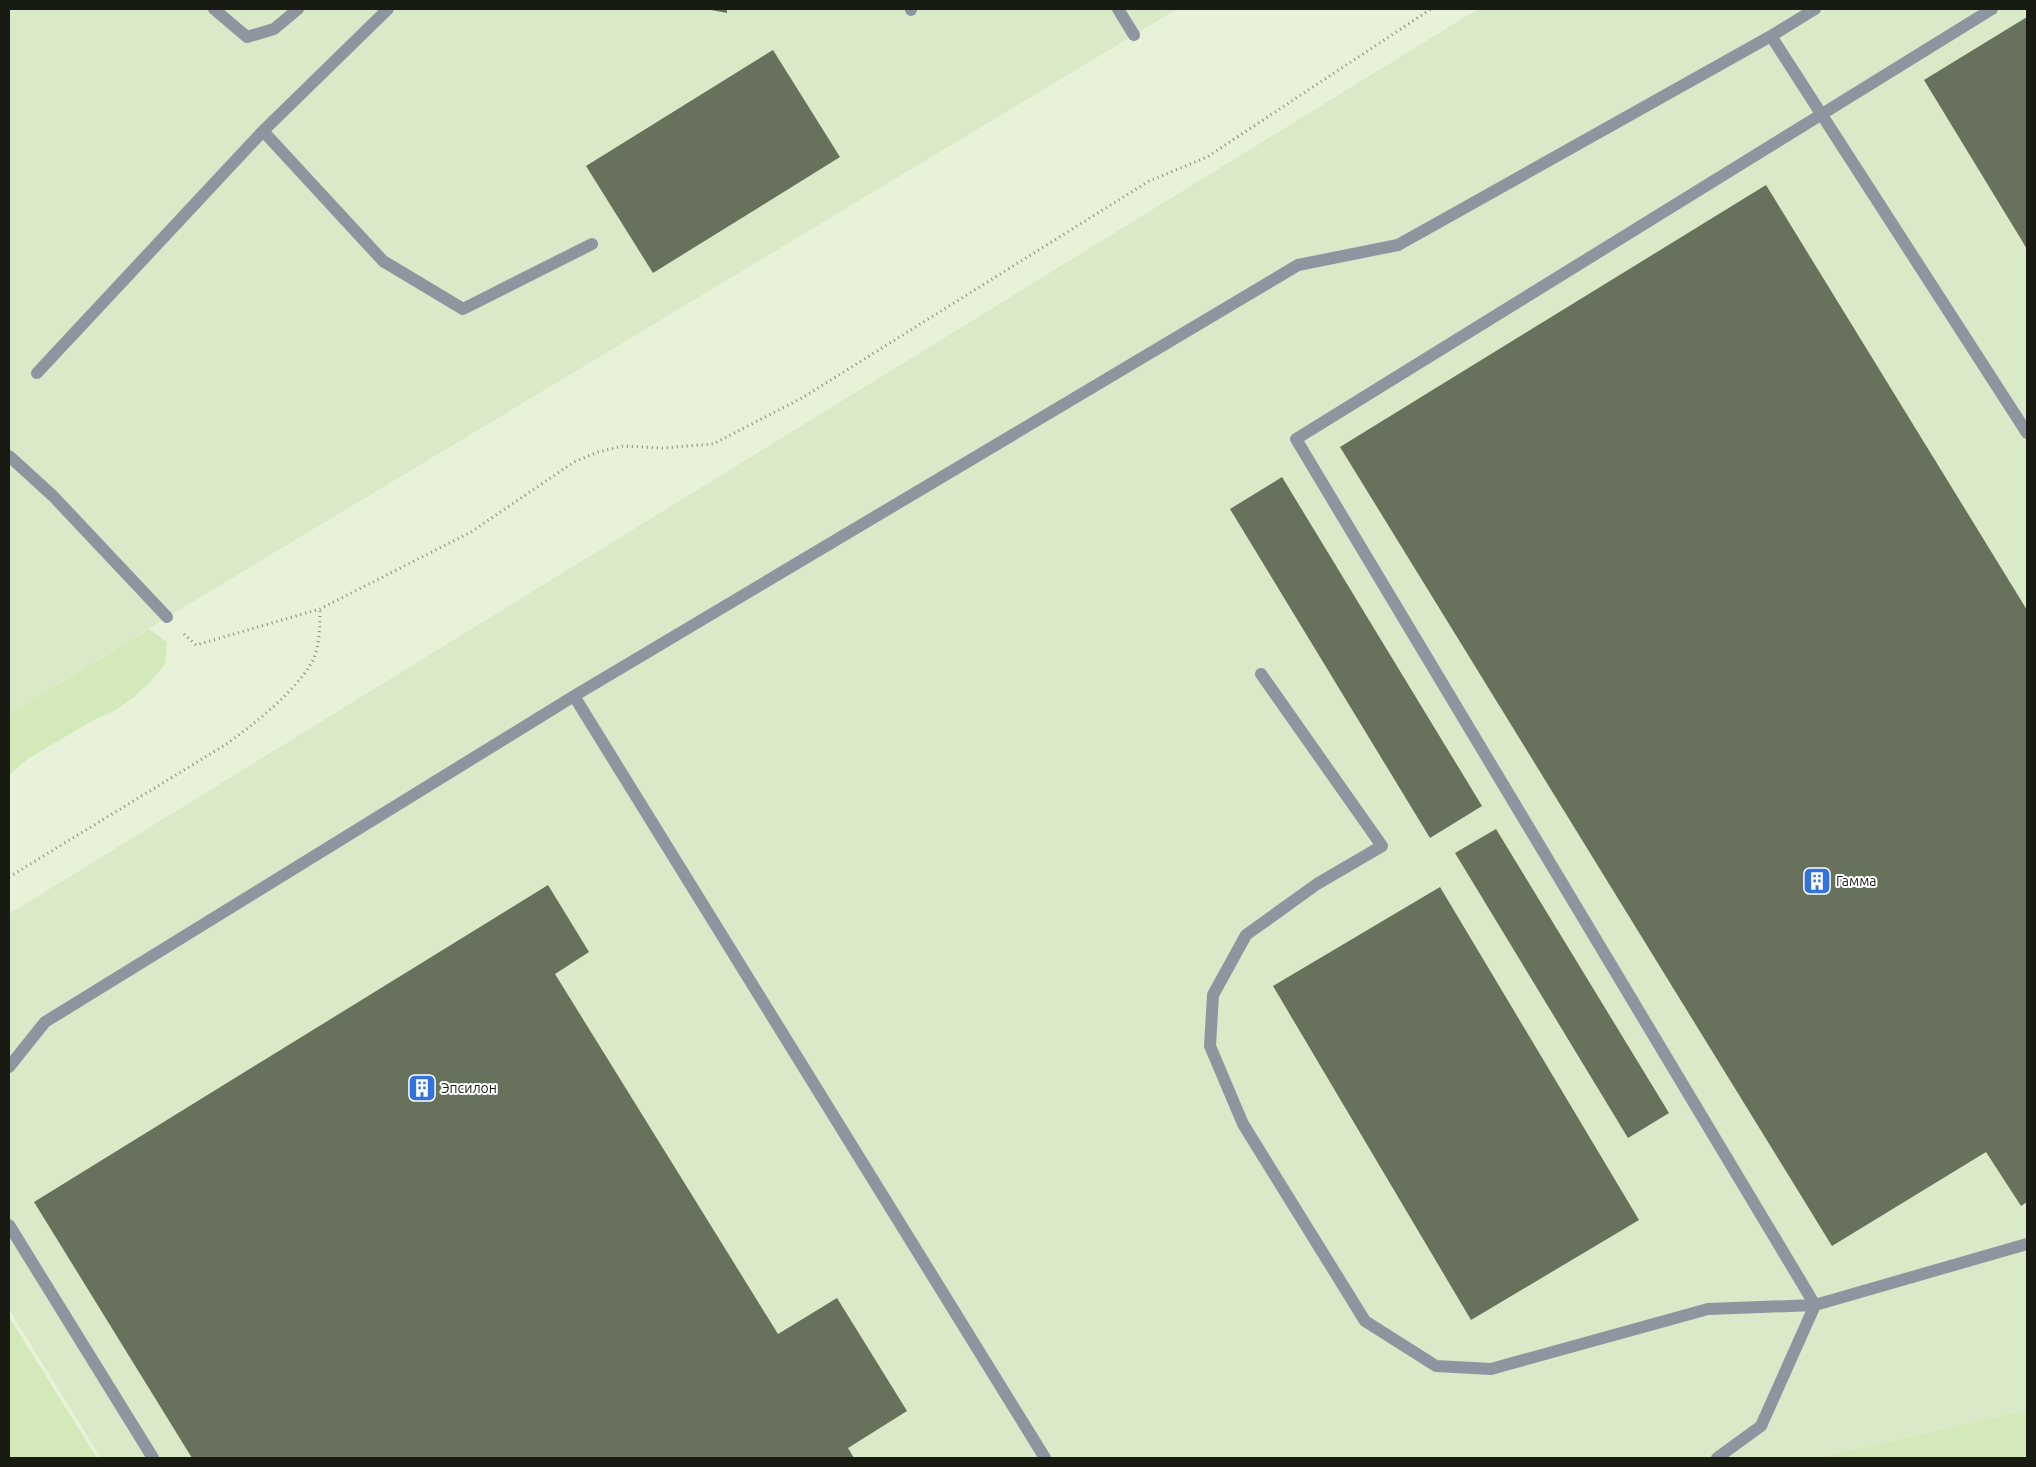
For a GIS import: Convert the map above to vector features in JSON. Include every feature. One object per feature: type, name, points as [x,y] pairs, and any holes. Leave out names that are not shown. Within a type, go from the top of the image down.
[{"type":"lane","points":[[214,9],[248,37],[274,29],[298,9]]},
{"type":"lane","points":[[37,373],[263,132],[388,9]]},
{"type":"lane","points":[[1118,9],[1134,35]]},
{"type":"lane","points":[[9,1066],[45,1022],[574,696],[1298,265],[1398,245],[1771,36],[1815,9]]},
{"type":"lane","points":[[1815,1305],[1296,439],[1992,9]]},
{"type":"lane","points":[[1771,36],[2027,433]]},
{"type":"lane","points":[[263,132],[383,261],[463,309],[592,244]]},
{"type":"lane","points":[[9,456],[53,496],[167,617]]},
{"type":"lane","points":[[1261,674],[1382,846],[1317,884],[1246,935],[1213,995],[1210,1046],[1243,1124],[1365,1321],[1436,1366],[1491,1369],[1708,1309],[1815,1305],[2027,1244]]},
{"type":"lane","points":[[574,696],[1045,1458]]},
{"type":"lane","points":[[9,1225],[153,1458]]},
{"type":"lane","points":[[1717,1458],[1761,1426],[1815,1305]]},
{"type":"path","points":[[167,617],[196,645],[320,609],[471,532],[574,462],[598,452],[623,446],[662,448],[714,444],[802,398],[1149,181],[1207,156],[1431,9]]},
{"type":"path","points":[[9,877],[225,745],[251,727],[294,685],[312,661],[320,629],[320,609]]},
{"type":"shaded area","points":[[9,9],[1177,9],[9,714]]},
{"type":"shaded area","points":[[1478,9],[2027,9],[2027,1410],[1818,1458],[101,1458],[9,1309],[9,914]]},
{"type":"shaded area","points":[[149,629],[167,642],[165,664],[151,681],[116,710],[92,721],[29,758],[9,775],[9,714]]},
{"type":"shaded area","points":[[9,1317],[97,1458],[9,1458]]},
{"type":"shaded area","points":[[2027,1410],[2027,1458],[1818,1458]]},
{"type":"building","points":[[706,9],[727,9],[727,13]]},
{"type":"building","points":[[2027,17],[2027,249],[1924,80]]},
{"type":"building","points":[[773,50],[840,157],[653,273],[586,166]]},
{"type":"building","name":"Гамма","points":[[1766,185],[2027,610],[2027,1202],[2021,1206],[1986,1152],[1832,1246],[1340,447]]},
{"type":"building","points":[[1282,477],[1482,806],[1430,838],[1230,509]]},
{"type":"building","points":[[1496,829],[1669,1113],[1628,1138],[1455,853]]},
{"type":"building","name":"Эпсилон","points":[[548,885],[589,952],[555,974],[778,1334],[837,1298],[907,1411],[848,1448],[854,1458],[192,1458],[34,1202]]},
{"type":"building","points":[[1440,887],[1639,1220],[1471,1320],[1273,986]]},
{"type":"place","name":"Гамма","points":[[1817,881]]},
{"type":"place","name":"Эпсилон","points":[[422,1088]]}]
